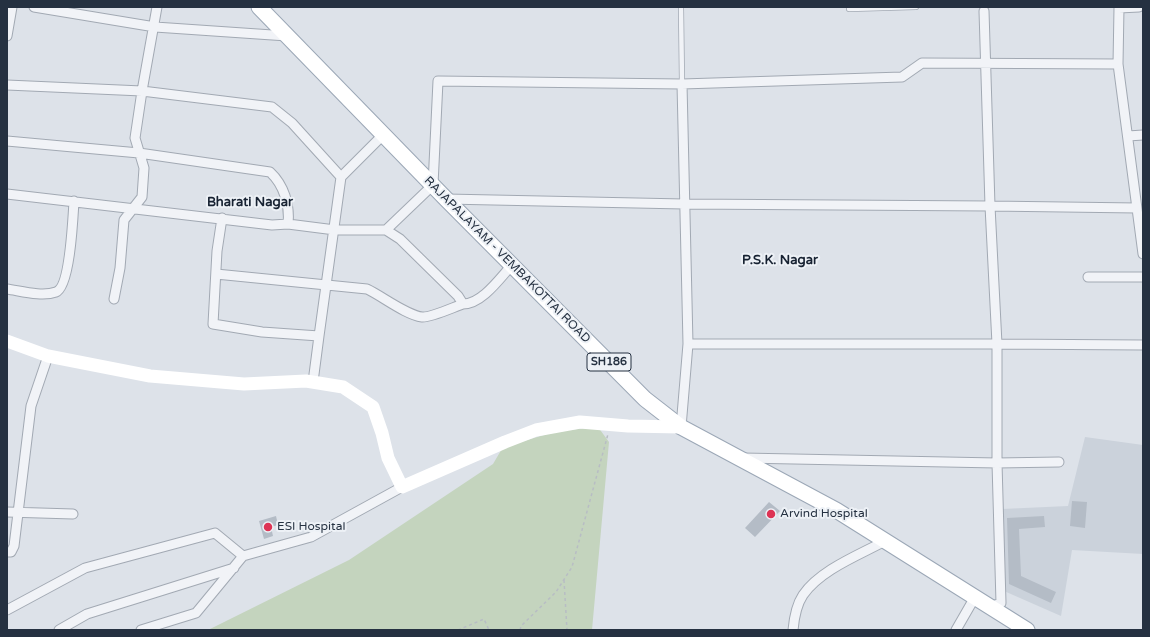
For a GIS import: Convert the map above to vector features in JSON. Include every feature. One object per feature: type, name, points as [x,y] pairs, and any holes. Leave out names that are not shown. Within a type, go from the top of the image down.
[{"type":"main road","name":"RAJAPALAYAM - VEMBAKOTTAI ROAD","points":[[259,7],[446,199],[645,399],[680,427],[836,510],[1027,630]]},
{"type":"street","points":[[7,36],[12,7]]},
{"type":"street","points":[[34,7],[155,27],[287,36]]},
{"type":"street","points":[[114,299],[120,268],[124,220],[142,197],[144,168],[135,138],[142,91],[155,27],[157,7]]},
{"type":"street","points":[[1139,7],[1118,8],[1118,64],[1143,250]]},
{"type":"street","points":[[983,9],[990,206],[998,344],[997,463],[1001,603],[990,606]]},
{"type":"street","points":[[386,230],[433,185],[438,81],[682,84],[902,77],[922,63],[1118,64]]},
{"type":"street","points":[[141,630],[196,613],[243,556],[311,537],[402,487],[536,430],[580,422],[610,425],[680,427],[688,344],[682,84]]},
{"type":"street","points":[[7,85],[142,91],[272,107],[292,123],[341,177]]},
{"type":"street","points":[[313,382],[335,230],[341,177],[383,135]]},
{"type":"street","points":[[1128,136],[1143,135]]},
{"type":"street","points":[[7,141],[139,153],[270,172],[280,182],[289,212],[288,224]]},
{"type":"street","points":[[7,194],[272,225],[288,224],[335,230],[386,230],[400,239],[458,296],[463,304]]},
{"type":"street","points":[[446,199],[684,204],[1137,208]]},
{"type":"street","points":[[7,289],[41,294],[57,292],[61,289],[66,274],[74,201]]},
{"type":"street","points":[[222,218],[217,251],[213,324],[262,332],[319,336]]},
{"type":"street","points":[[216,274],[367,288],[404,311],[423,317],[463,304],[470,304],[483,295],[512,265]]},
{"type":"street","points":[[1088,277],[1143,277]]},
{"type":"street","points":[[7,341],[48,356],[150,376],[244,384],[313,382],[343,387],[373,407],[382,432],[388,458],[402,487]]},
{"type":"street","points":[[688,344],[1143,345]]},
{"type":"street","points":[[7,552],[11,552],[14,546],[31,406],[48,356]]},
{"type":"street","points":[[738,458],[997,463],[1059,462]]},
{"type":"street","points":[[7,512],[73,514]]},
{"type":"street","points":[[7,610],[85,568],[215,533],[243,556]]},
{"type":"street","points":[[793,630],[794,620],[803,595],[821,576],[885,541]]},
{"type":"street","points":[[59,630],[87,614],[234,568]]},
{"type":"street","points":[[956,630],[975,597]]},
{"type":"lane","points":[[681,7],[682,84]]},
{"type":"lane","points":[[849,9],[916,7]]},
{"type":"path","points":[[520,630],[521,626],[556,592],[572,567],[610,425]]},
{"type":"path","points":[[564,580],[567,630]]},
{"type":"path","points":[[458,630],[484,619],[489,630]]},
{"type":"shaded area","points":[[1085,437],[1143,445],[1143,554],[1072,550],[1061,616],[1004,591],[1002,509],[1068,506]]},
{"type":"green space","points":[[598,427],[609,442],[592,630],[208,630],[349,560],[493,464],[503,447],[558,431]]},
{"type":"building","points":[[1072,501],[1087,502],[1085,528],[1070,526]]},
{"type":"building","points":[[769,502],[780,511],[755,537],[745,528]]},
{"type":"building","points":[[276,516],[278,525],[271,527],[273,536],[264,539],[259,521]]},
{"type":"building","points":[[1044,516],[1045,527],[1019,529],[1021,576],[1056,592],[1051,603],[1009,584],[1007,518]]},
{"type":"place","name":"Arvind Hospital","points":[[771,514]]},
{"type":"place","name":"ESI Hospital","points":[[268,527]]},
{"type":"district","name":"Bharati Nagar","points":[[250,203]]},
{"type":"district","name":"P.S.K. Nagar","points":[[780,261]]}]
